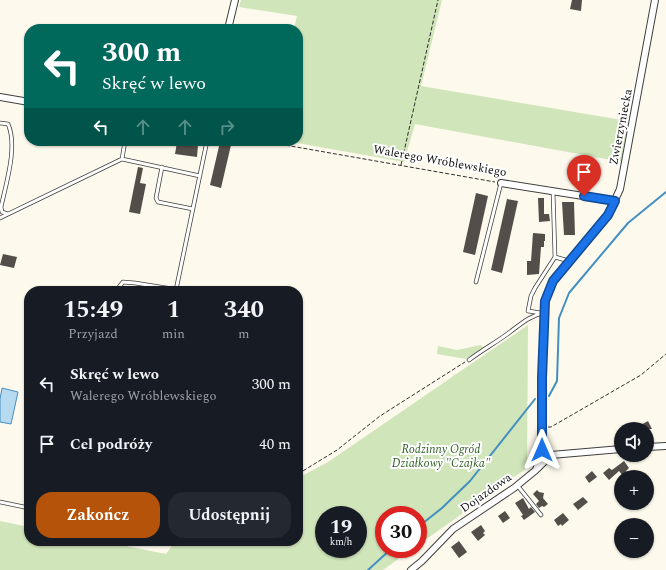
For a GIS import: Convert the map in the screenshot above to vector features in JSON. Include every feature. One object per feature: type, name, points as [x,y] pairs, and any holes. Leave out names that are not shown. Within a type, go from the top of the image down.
[{"type":"street","points":[[229,24],[235,0]]},
{"type":"street","name":"Zwierzyniecka","points":[[542,450],[545,301],[553,281],[608,215],[620,189],[656,0]]},
{"type":"street","points":[[0,97],[24,101]]},
{"type":"street","name":"Walerego Wróblewskiego","points":[[501,183],[615,201]]},
{"type":"street","points":[[654,447],[666,446]]},
{"type":"street","points":[[536,470],[542,450],[551,455],[614,450]]},
{"type":"street","name":"Dojazdowa","points":[[411,570],[422,561],[453,529],[517,485],[536,470],[551,455]]},
{"type":"lane","points":[[0,122],[8,124],[11,132],[12,149],[1,207],[2,212],[8,214]]},
{"type":"lane","points":[[122,159],[123,146]]},
{"type":"lane","points":[[177,286],[206,146]]},
{"type":"lane","points":[[0,218],[122,159],[200,176]]},
{"type":"lane","points":[[162,167],[156,198],[158,202],[193,208]]},
{"type":"lane","points":[[476,282],[501,183]]},
{"type":"lane","points":[[545,313],[528,311],[531,296],[535,288],[555,257],[553,191]]},
{"type":"lane","points":[[555,257],[569,261]]},
{"type":"lane","points":[[120,286],[123,282],[153,286]]},
{"type":"lane","points":[[469,360],[519,324],[539,314],[545,313]]},
{"type":"lane","points":[[517,485],[540,515]]},
{"type":"lane","points":[[0,502],[24,507]]},
{"type":"path","points":[[401,165],[438,0]]},
{"type":"path","name":"Walerego Wróblewskiego","points":[[291,146],[501,183]]},
{"type":"path","points":[[542,428],[552,427],[641,376],[666,354]]},
{"type":"path","points":[[303,471],[331,454],[380,416],[469,360]]},
{"type":"green space","points":[[241,0],[442,0],[421,86],[628,121],[622,162],[415,124],[404,162],[303,144],[303,24],[295,24],[297,16],[239,7]]},
{"type":"green space","name":"Rodzinny Ogród Działkowy \"Czajka\"","points":[[528,325],[527,468],[427,539],[427,506],[375,506],[375,558],[400,558],[383,570],[0,570],[0,521],[24,526],[24,546],[126,546],[166,554],[172,546],[303,546],[303,475],[328,462]]},
{"type":"green space","points":[[481,345],[483,347],[466,359],[437,354],[438,346],[457,350]]},
{"type":"water","points":[[2,388],[18,392],[11,424],[0,422],[0,399]]},
{"type":"building","points":[[572,0],[582,0],[581,11],[570,9]]},
{"type":"building","points":[[176,146],[198,146],[197,157],[175,154]]},
{"type":"building","points":[[219,146],[231,146],[221,188],[210,185]]},
{"type":"building","points":[[138,167],[143,168],[140,183],[146,184],[140,214],[129,212]]},
{"type":"building","points":[[476,193],[488,196],[475,255],[463,252]]},
{"type":"building","points":[[538,198],[544,198],[544,214],[549,214],[550,221],[539,222]]},
{"type":"building","points":[[507,199],[518,201],[502,273],[491,270]]},
{"type":"building","points":[[562,202],[574,202],[575,235],[564,235]]},
{"type":"building","points":[[533,233],[545,234],[545,241],[544,247],[541,247],[539,274],[527,275],[527,261],[531,261]]},
{"type":"building","points":[[3,254],[17,257],[14,268],[0,265]]},
{"type":"building","points":[[623,462],[625,462],[629,468],[627,470],[614,470],[614,476],[609,480],[603,473],[609,468],[612,470]]},
{"type":"building","points":[[592,471],[597,477],[589,483],[585,477]]},
{"type":"building","points":[[537,490],[544,493],[543,498],[548,504],[544,507],[542,506],[539,508],[536,504],[539,501],[533,494]]},
{"type":"building","points":[[583,497],[588,502],[578,510],[573,504]]},
{"type":"building","points":[[523,498],[529,509],[531,507],[535,512],[524,520],[521,516],[523,515],[515,503]]},
{"type":"building","points":[[505,511],[510,518],[503,523],[498,516]]},
{"type":"building","points":[[563,513],[569,520],[562,526],[561,524],[558,526],[554,520]]},
{"type":"building","points":[[481,525],[485,531],[483,533],[485,535],[478,541],[471,532]]},
{"type":"building","points":[[459,541],[467,552],[459,558],[451,547]]},
{"type":"waterway","points":[[549,396],[557,381],[559,318],[569,293],[628,223],[666,192]]},
{"type":"waterway","points":[[427,520],[442,508],[470,481],[535,399]]},
{"type":"waterway","points":[[368,570],[381,558]]},
{"type":"route","points":[[542,450],[542,378],[545,301],[553,281],[608,215],[615,201],[584,196]]}]
